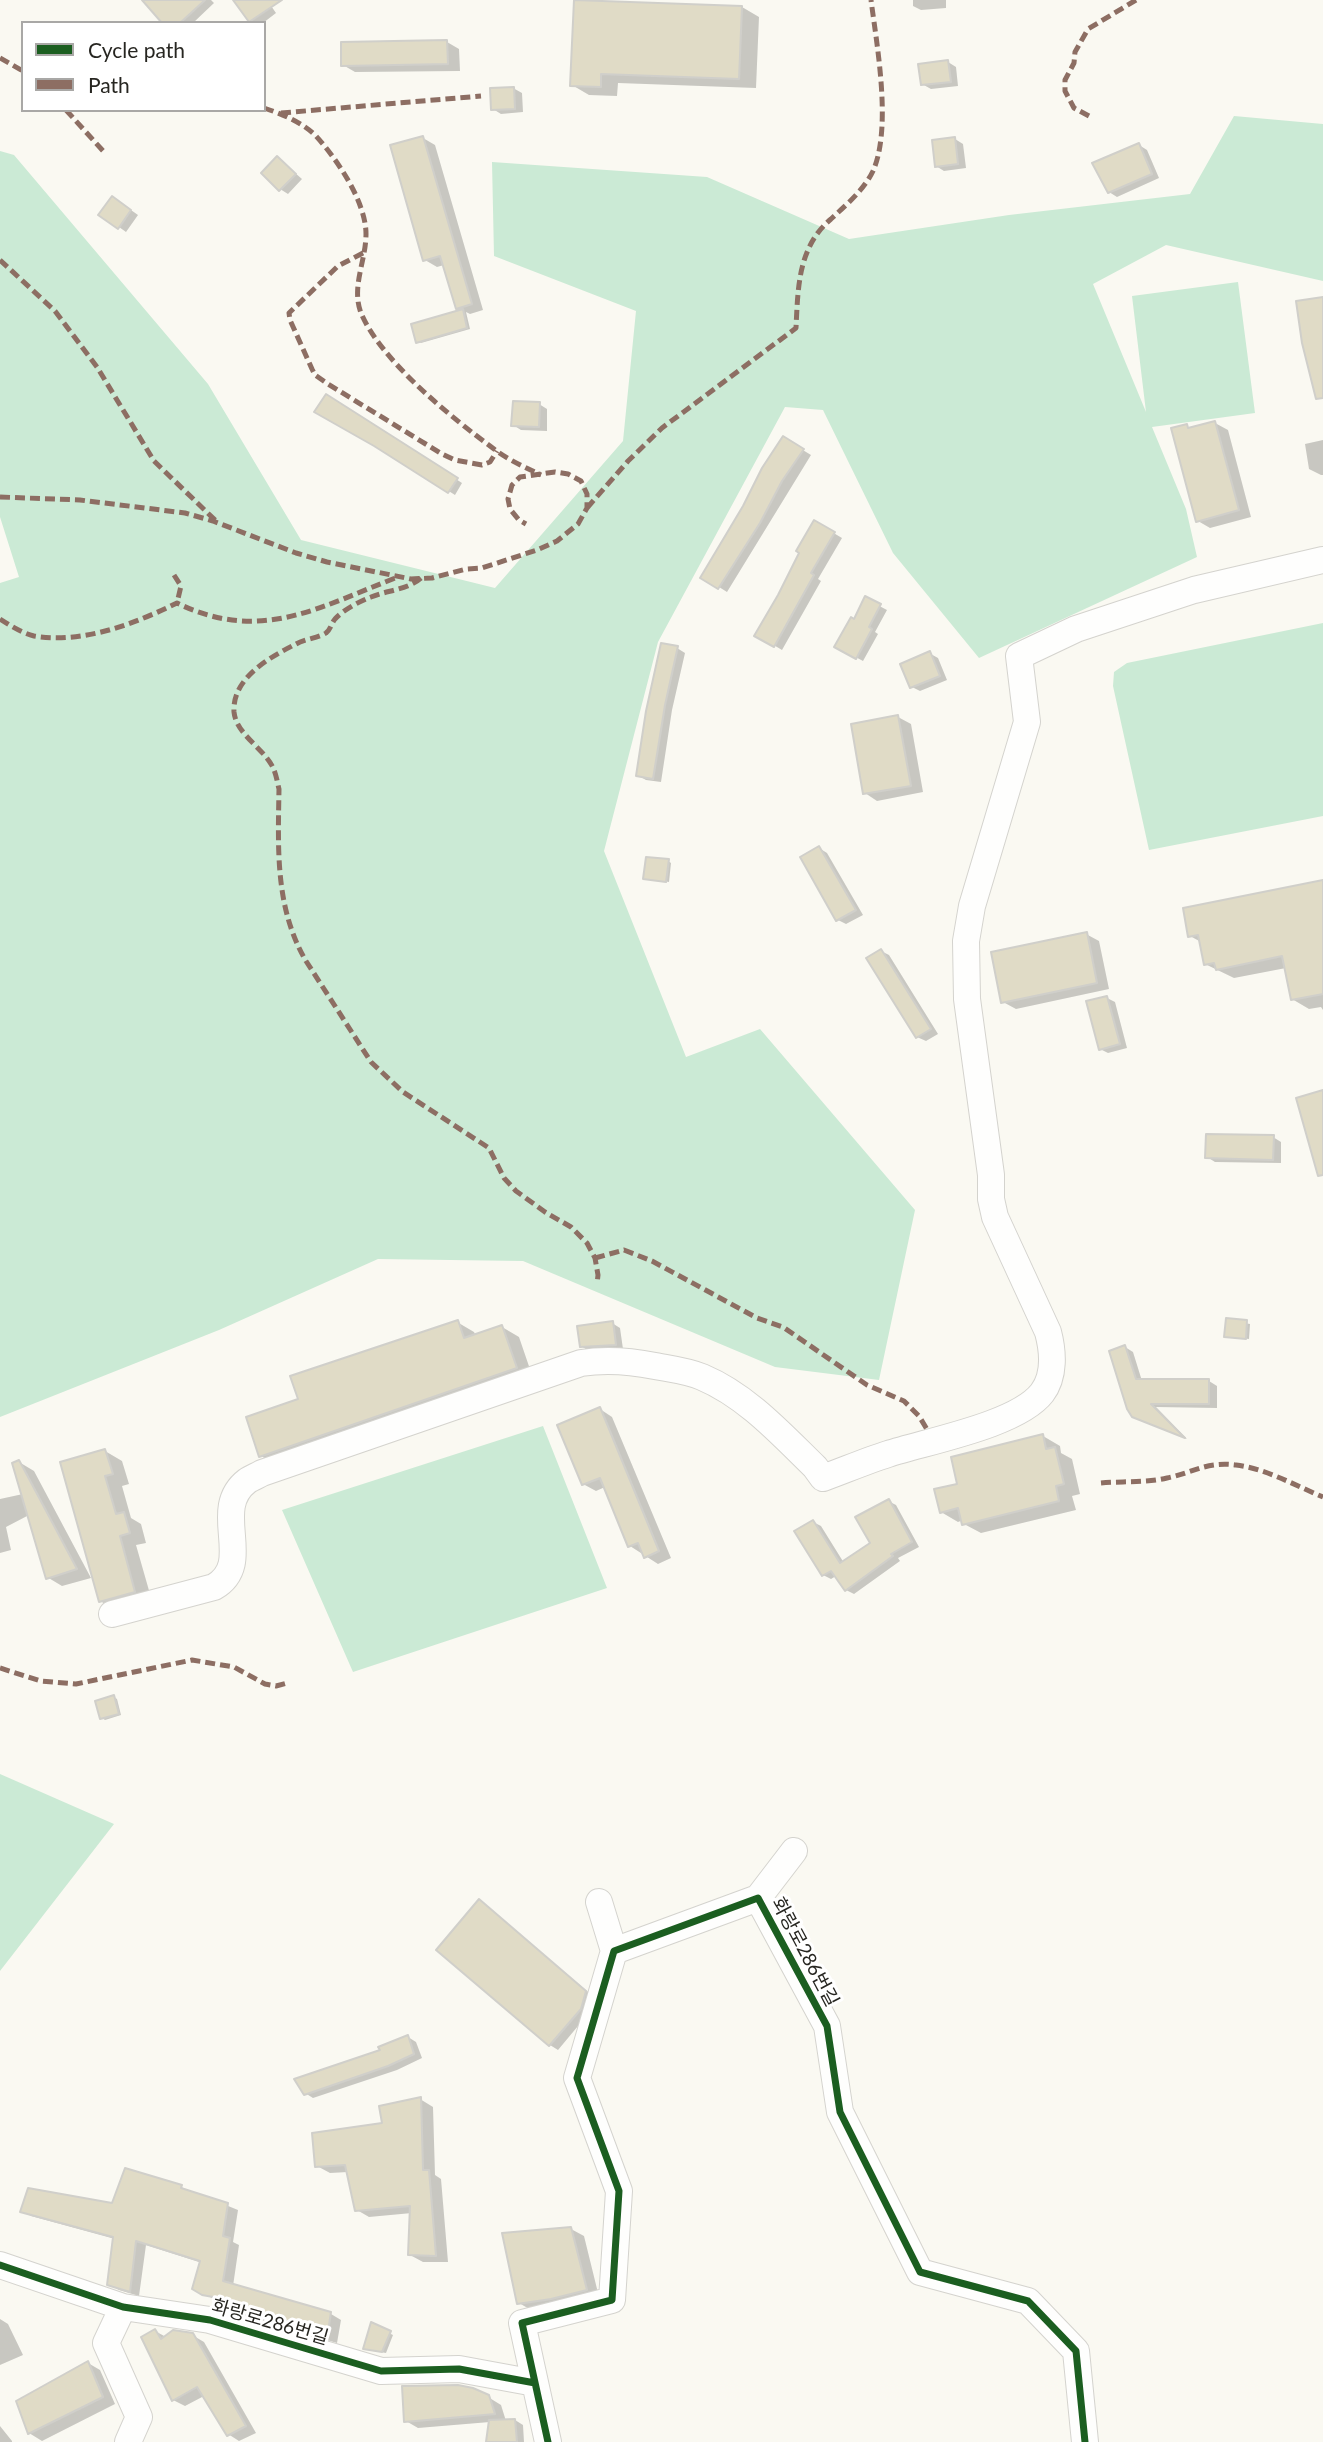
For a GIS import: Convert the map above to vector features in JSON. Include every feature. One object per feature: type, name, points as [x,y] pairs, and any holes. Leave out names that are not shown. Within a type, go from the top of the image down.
[{"type":"street","points":[[112,1614],[214,1587],[225,1581],[233,1567],[230,1527],[232,1507],[237,1493],[246,1481],[262,1473],[581,1363],[604,1359],[625,1361],[700,1376],[725,1388],[751,1406],[815,1467],[823,1478],[888,1454],[1008,1417],[1031,1404],[1048,1383],[1052,1349],[1048,1332],[995,1217],[991,1199],[991,1175],[967,999],[966,941],[972,906],[1027,722],[1019,656],[1076,629],[1194,590],[1323,560]]},
{"type":"street","name":"화랑로286번길","points":[[614,1951],[758,1898],[794,1851]]},
{"type":"street","name":"화랑로286번길","points":[[758,1898],[827,2026],[840,2112],[920,2272],[1028,2301],[1076,2351],[1085,2442]]},
{"type":"street","points":[[548,2442],[522,2323],[612,2300],[619,2191],[577,2078],[614,1951],[599,1902]]},
{"type":"street","name":"화랑로286번길","points":[[0,2265],[123,2307],[210,2320],[382,2371],[460,2369],[535,2383]]},
{"type":"street","points":[[123,2307],[106,2343],[139,2417],[128,2442]]},
{"type":"green space","points":[[1234,116],[1323,124],[1323,281],[1166,245],[1093,284],[1146,412],[1132,296],[1238,282],[1255,413],[1152,427],[1186,509],[1197,557],[979,658],[893,553],[823,410],[785,407],[658,642],[604,851],[686,1057],[760,1029],[915,1210],[879,1380],[775,1367],[523,1261],[378,1259],[219,1330],[0,1417],[0,583],[19,577],[0,517],[0,151],[14,155],[208,384],[301,540],[495,588],[623,441],[636,311],[494,256],[492,162],[707,177],[849,239],[1009,215],[1190,194]]},
{"type":"green space","points":[[1323,623],[1323,816],[1149,850],[1113,686],[1114,672],[1127,663]]},
{"type":"green space","points":[[543,1426],[607,1588],[353,1672],[282,1510]]},
{"type":"green space","points":[[0,1774],[114,1824],[0,1971]]},
{"type":"building","points":[[142,0],[205,0],[182,21],[160,21]]},
{"type":"building","points":[[233,0],[282,0],[250,21]]},
{"type":"building","points":[[574,0],[742,6],[739,79],[601,74],[601,87],[570,86]]},
{"type":"building","points":[[447,40],[448,64],[341,66],[341,42]]},
{"type":"building","points":[[948,60],[951,82],[921,85],[918,64]]},
{"type":"building","points":[[514,87],[515,109],[491,110],[490,88]]},
{"type":"building","points":[[423,136],[472,304],[456,309],[440,256],[423,261],[390,145]]},
{"type":"building","points":[[955,137],[958,164],[935,167],[932,140]]},
{"type":"building","points":[[1139,143],[1152,174],[1108,193],[1092,163]]},
{"type":"building","points":[[277,156],[296,174],[279,191],[261,173]]},
{"type":"building","points":[[112,196],[131,210],[118,229],[98,215]]},
{"type":"building","points":[[1323,297],[1323,398],[1316,399],[1302,343],[1296,301]]},
{"type":"building","points":[[463,309],[467,328],[416,343],[411,324]]},
{"type":"building","points":[[326,394],[458,478],[448,493],[314,412]]},
{"type":"building","points":[[513,401],[540,402],[539,427],[511,426]]},
{"type":"building","points":[[1215,421],[1239,510],[1196,522],[1171,428],[1187,424],[1188,428]]},
{"type":"building","points":[[783,436],[804,449],[718,589],[700,578]]},
{"type":"building","points":[[814,520],[835,532],[774,647],[754,636],[778,595],[799,553],[796,551]]},
{"type":"building","points":[[865,596],[881,604],[869,627],[872,629],[856,659],[834,647],[851,617],[854,619]]},
{"type":"building","points":[[661,643],[678,646],[653,779],[636,776],[646,711]]},
{"type":"building","points":[[930,651],[940,676],[910,688],[900,664]]},
{"type":"building","points":[[898,715],[911,786],[863,794],[851,724]]},
{"type":"building","points":[[819,846],[856,910],[836,921],[800,857]]},
{"type":"building","points":[[646,857],[669,859],[666,882],[643,879]]},
{"type":"building","points":[[1323,880],[1323,994],[1291,1000],[1282,956],[1216,970],[1214,963],[1204,965],[1198,935],[1188,937],[1183,908]]},
{"type":"building","points":[[1087,932],[1097,983],[1001,1003],[991,952]]},
{"type":"building","points":[[881,949],[931,1029],[916,1038],[866,958]]},
{"type":"building","points":[[1107,996],[1120,1044],[1099,1050],[1086,1001]]},
{"type":"building","points":[[1323,1090],[1323,1175],[1318,1176],[1296,1098]]},
{"type":"building","points":[[1206,1134],[1274,1135],[1273,1160],[1205,1158]]},
{"type":"building","points":[[1226,1318],[1247,1320],[1246,1339],[1224,1337]]},
{"type":"building","points":[[458,1320],[464,1338],[502,1325],[517,1368],[259,1457],[246,1417],[298,1399],[290,1376]]},
{"type":"building","points":[[613,1321],[616,1345],[580,1347],[577,1326]]},
{"type":"building","points":[[1125,1345],[1136,1379],[1209,1379],[1209,1404],[1151,1404],[1185,1438],[1132,1417],[1109,1351]]},
{"type":"building","points":[[600,1407],[659,1551],[644,1558],[638,1543],[628,1547],[600,1478],[582,1485],[557,1425]]},
{"type":"building","points":[[1043,1434],[1046,1449],[1055,1447],[1064,1484],[1056,1486],[1059,1501],[962,1525],[958,1508],[940,1513],[934,1489],[957,1484],[951,1457]]},
{"type":"building","points":[[105,1449],[113,1474],[105,1476],[116,1514],[124,1512],[130,1533],[120,1536],[135,1592],[99,1602],[60,1462]]},
{"type":"building","points":[[19,1460],[77,1569],[46,1579],[12,1463]]},
{"type":"building","points":[[889,1499],[912,1542],[891,1554],[893,1556],[845,1591],[831,1571],[822,1576],[794,1531],[813,1520],[840,1563],[870,1543],[855,1517]]},
{"type":"building","points":[[114,1695],[119,1714],[100,1719],[95,1701]]},
{"type":"building","points":[[479,1899],[586,1991],[581,2009],[549,2046],[436,1950]]},
{"type":"building","points":[[408,2035],[414,2054],[388,2066],[304,2095],[294,2079],[380,2050],[378,2047]]},
{"type":"building","points":[[421,2097],[423,2170],[429,2170],[436,2256],[408,2255],[410,2206],[355,2211],[345,2165],[315,2167],[312,2133],[382,2123],[379,2106]]},
{"type":"building","points":[[125,2168],[182,2185],[181,2188],[228,2203],[223,2236],[230,2238],[223,2281],[331,2312],[327,2338],[221,2307],[224,2299],[202,2295],[192,2289],[200,2261],[136,2241],[130,2292],[107,2285],[113,2237],[20,2212],[28,2188],[112,2203]]},
{"type":"building","points":[[571,2227],[587,2290],[517,2304],[502,2233]]},
{"type":"building","points":[[371,2322],[391,2331],[382,2352],[363,2349]]},
{"type":"building","points":[[155,2329],[161,2339],[173,2330],[193,2333],[246,2426],[227,2436],[197,2387],[172,2401],[141,2337]]},
{"type":"building","points":[[88,2361],[103,2397],[28,2434],[16,2401]]},
{"type":"building","points":[[458,2385],[489,2395],[495,2414],[404,2422],[402,2386]]},
{"type":"building","points":[[515,2419],[517,2442],[486,2442],[489,2420]]},
{"type":"marked path","points":[[587,508],[628,461],[662,428],[796,328],[799,283],[812,242],[820,230],[865,185],[879,153],[882,133],[881,87],[871,0]]},
{"type":"marked path","points":[[1089,116],[1074,108],[1065,91],[1065,80],[1074,63],[1075,52],[1088,29],[1136,0]]},
{"type":"marked path","points":[[0,58],[21,70]]},
{"type":"marked path","points":[[281,113],[481,96]]},
{"type":"marked path","points":[[266,109],[298,123],[316,136],[333,157],[356,195],[366,234],[358,284],[358,303],[361,313],[384,350],[419,387],[458,421],[499,453],[541,475]]},
{"type":"marked path","points":[[68,112],[104,152]]},
{"type":"marked path","points":[[363,253],[338,266],[289,313],[315,375],[455,460],[482,465],[490,462],[497,451]]},
{"type":"marked path","points":[[0,260],[55,311],[97,367],[154,461],[216,521]]},
{"type":"marked path","points":[[0,497],[80,500],[185,513],[296,553],[411,579],[432,578],[466,569],[482,568],[557,541],[578,524],[587,508],[587,494],[581,481],[568,474],[555,472],[520,477],[512,485],[508,499],[510,509],[526,524]]},
{"type":"marked path","points":[[174,575],[181,586],[177,603]]},
{"type":"marked path","points":[[0,619],[30,635],[52,638],[89,635],[126,625],[177,603],[207,615],[263,621],[316,609],[398,577]]},
{"type":"marked path","points":[[421,578],[410,585],[357,603],[338,616],[326,633],[300,642],[264,662],[239,689],[234,712],[239,727],[267,758],[275,773],[279,789],[279,856],[284,899],[296,941],[306,961],[371,1062],[403,1092],[489,1148],[504,1178],[516,1191],[571,1227],[587,1243],[595,1258],[597,1284]]},
{"type":"marked path","points":[[595,1258],[624,1250],[652,1261],[757,1318],[783,1327],[867,1385],[904,1401],[919,1416],[928,1431]]},
{"type":"marked path","points":[[1101,1483],[1159,1480],[1208,1466],[1226,1464],[1259,1470],[1323,1497]]},
{"type":"marked path","points":[[0,1668],[41,1681],[76,1684],[192,1660],[234,1667],[265,1684],[276,1686],[287,1683]]},
{"type":"cycle path","points":[[548,2442],[522,2323],[612,2300],[619,2191],[577,2078],[614,1951],[758,1898],[827,2026],[840,2112],[920,2272],[1028,2301],[1076,2351],[1085,2442]]},
{"type":"cycle path","points":[[0,2265],[123,2307],[210,2320],[381,2371],[459,2369],[535,2383]]}]
